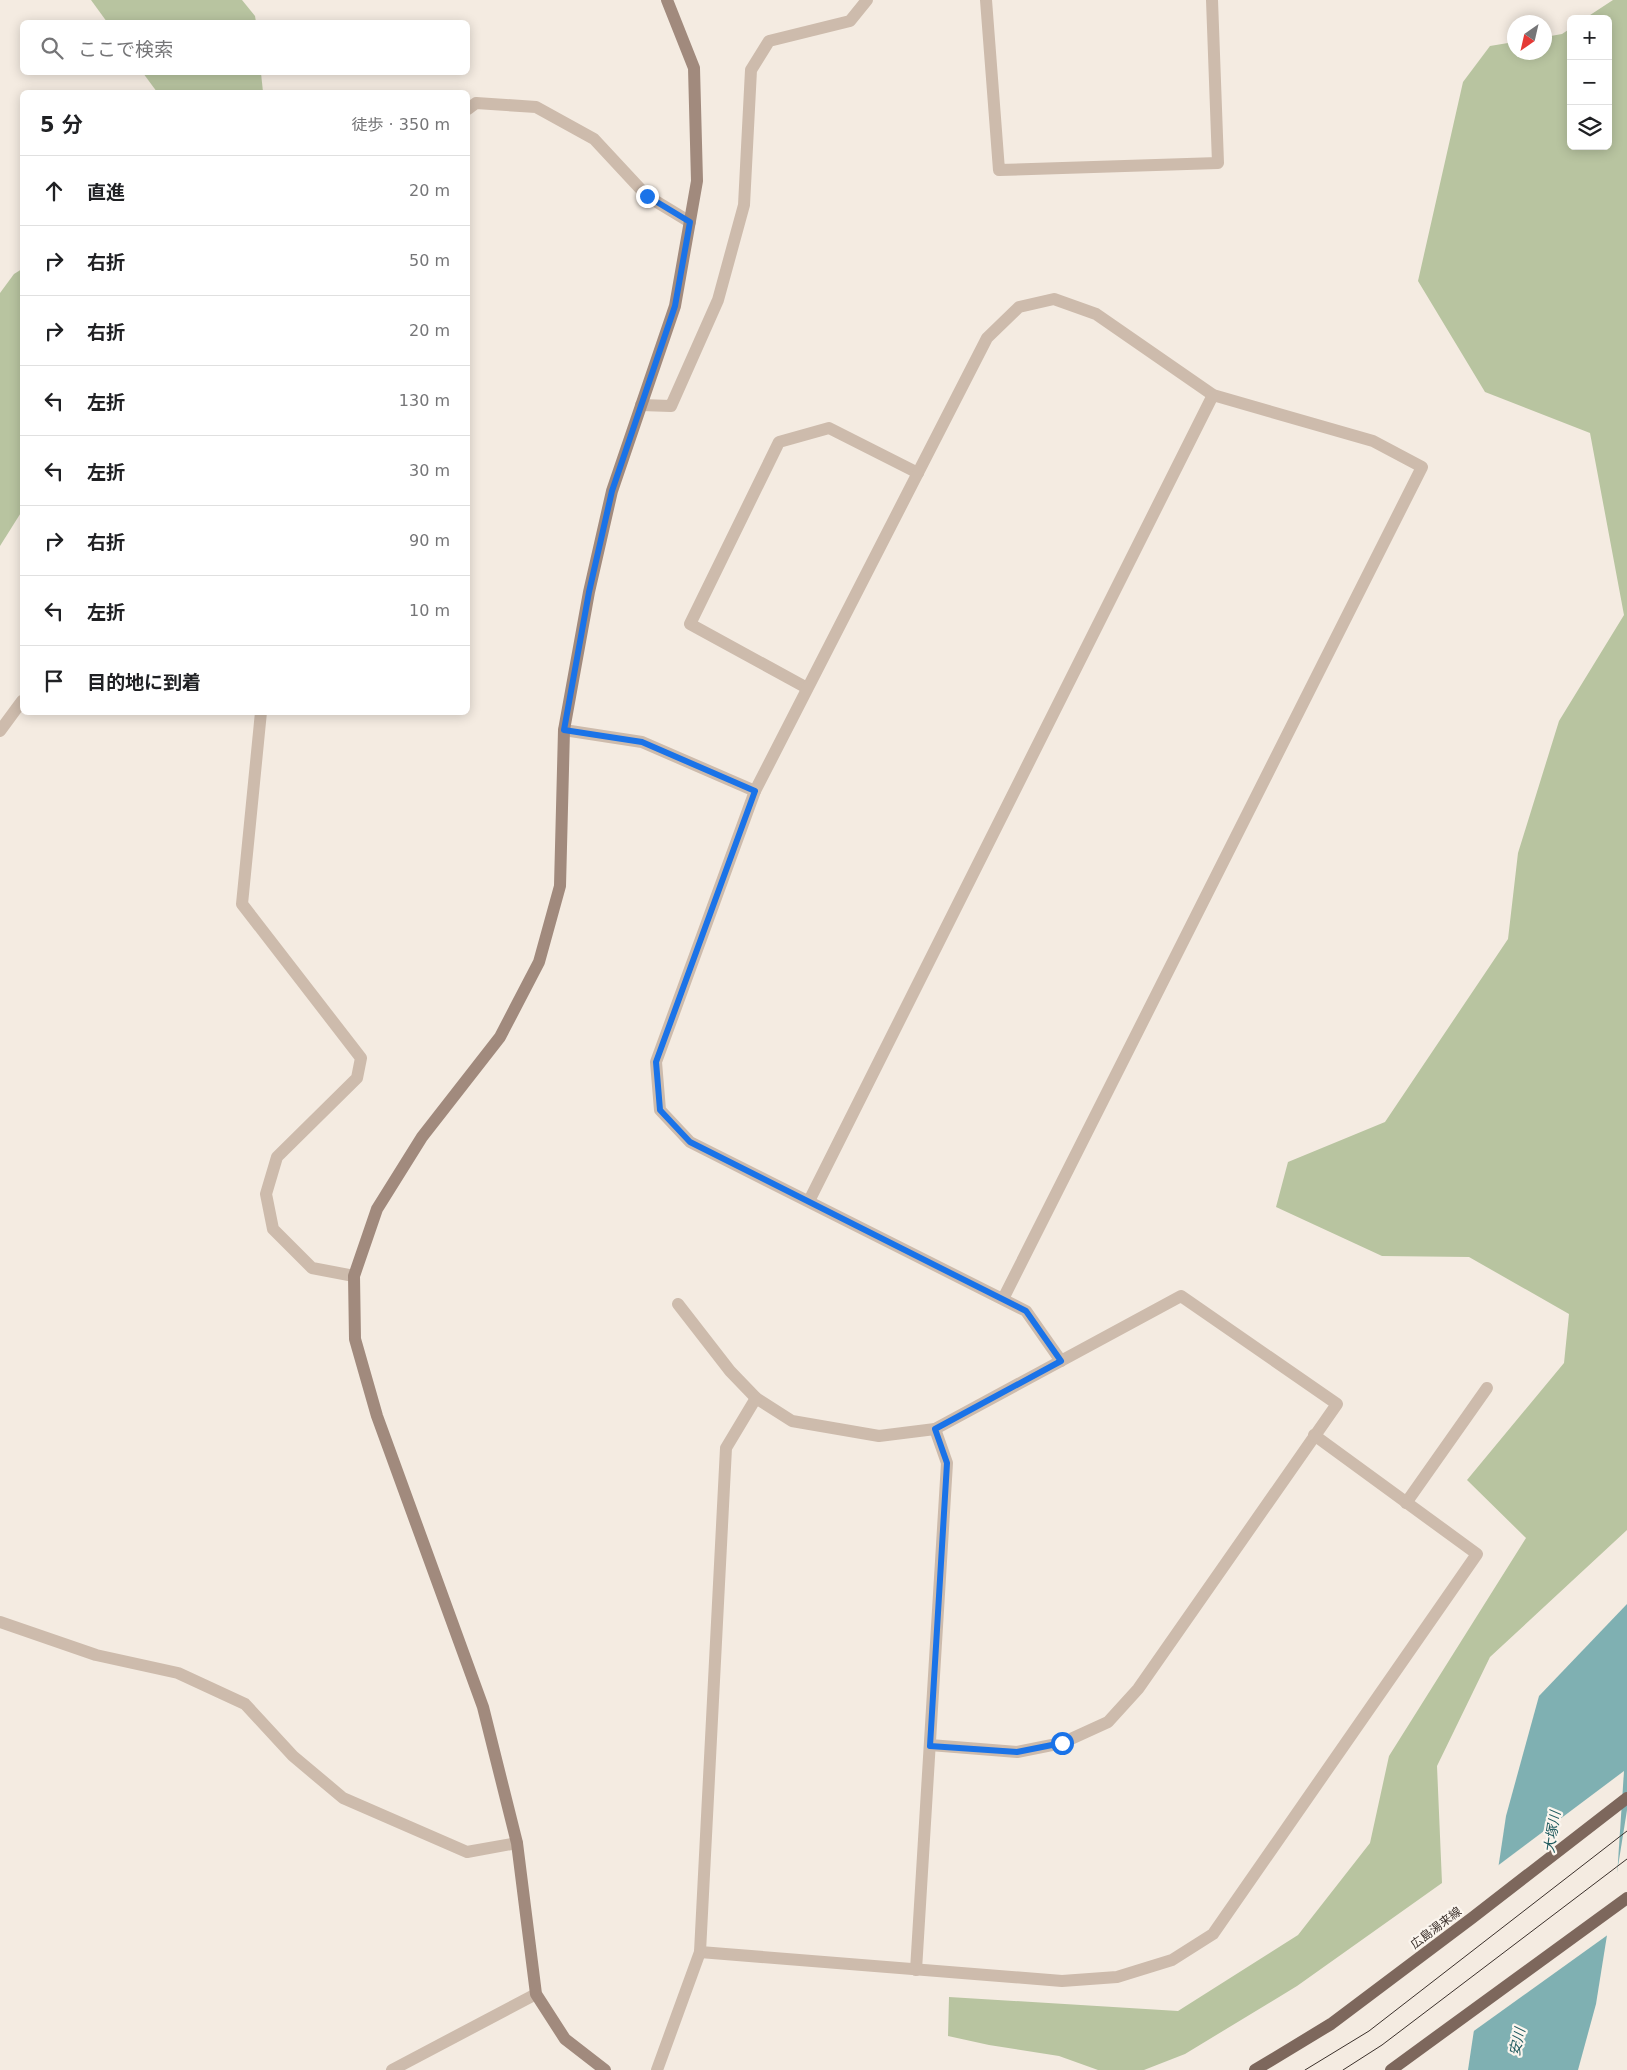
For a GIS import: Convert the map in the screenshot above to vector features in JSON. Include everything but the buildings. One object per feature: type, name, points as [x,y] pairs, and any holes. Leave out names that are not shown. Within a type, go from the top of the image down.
[{"type":"main road","name":"広島湯来線","points":[[1255,2070],[1331,2024],[1627,1798]]},
{"type":"main road","points":[[1391,2070],[1627,1898]]},
{"type":"street","points":[[605,2070],[565,2038],[536,1994],[518,1843],[484,1707],[377,1416],[355,1339],[354,1276],[377,1209],[422,1137],[500,1038],[539,962],[560,886],[564,730],[589,592],[612,491],[675,306],[697,181],[694,68],[667,0]]},
{"type":"street","points":[[641,405],[671,406],[718,300],[744,205],[751,70],[769,41],[850,21],[867,0]]},
{"type":"street","points":[[986,0],[999,170],[1218,163],[1212,0]]},
{"type":"street","points":[[470,108],[476,103],[536,107],[594,138],[647,196],[690,222]]},
{"type":"street","points":[[1002,1299],[1422,467],[1373,441],[1213,395],[1096,314],[1054,299],[1019,307],[987,338],[755,791],[656,1062],[660,1110],[690,1142],[808,1201],[1002,1299],[1026,1311],[1061,1361]]},
{"type":"street","points":[[808,1201],[1213,395]]},
{"type":"street","points":[[807,688],[690,624],[779,442],[829,428],[918,473]]},
{"type":"street","points":[[0,731],[20,704]]},
{"type":"street","points":[[261,715],[242,904],[361,1058],[357,1078],[277,1157],[266,1194],[273,1229],[312,1268],[354,1276]]},
{"type":"street","points":[[564,730],[642,742],[755,791]]},
{"type":"street","points":[[678,1304],[730,1371],[756,1398],[792,1421],[879,1436],[935,1429],[1181,1296],[1337,1404],[1138,1689],[1108,1722],[1062,1743],[1017,1752],[930,1746]]},
{"type":"street","points":[[1406,1503],[1487,1388]]},
{"type":"street","points":[[657,2070],[700,1952],[726,1448],[756,1398]]},
{"type":"street","points":[[916,1970],[947,1463],[935,1429]]},
{"type":"street","points":[[700,1952],[1062,1982],[1117,1977],[1172,1960],[1212,1934],[1477,1554],[1314,1435]]},
{"type":"street","points":[[0,1622],[96,1655],[178,1673],[246,1704],[294,1756],[344,1798],[467,1852],[518,1843]]},
{"type":"street","points":[[392,2070],[536,1994]]},
{"type":"green space","points":[[91,0],[242,0],[255,16],[256,20],[106,20]]},
{"type":"green space","points":[[1613,0],[1627,0],[1627,1530],[1490,1657],[1437,1766],[1442,1883],[1297,1986],[1185,2054],[1144,2070],[1098,2070],[1059,2056],[989,2045],[948,2036],[949,1997],[1178,2011],[1298,1935],[1370,1843],[1389,1756],[1526,1538],[1467,1480],[1564,1363],[1569,1314],[1469,1257],[1382,1256],[1276,1207],[1288,1162],[1385,1122],[1508,939],[1518,853],[1559,721],[1624,615],[1590,433],[1485,392],[1418,281],[1463,82],[1490,46],[1507,43],[1507,60],[1552,60],[1552,36],[1562,34],[1567,31],[1567,150],[1612,150],[1612,15],[1590,15]]},
{"type":"green space","points":[[144,75],[261,75],[263,90],[156,90]]},
{"type":"green space","points":[[20,270],[20,514],[0,546],[0,293],[14,274]]},
{"type":"water","points":[[1627,1604],[1627,1810],[1596,2004],[1578,2070],[1468,2070],[1506,1816],[1539,1696]]},
{"type":"pier","points":[[1624,1771],[1616,1892],[1609,1934],[1471,2033],[1496,1867]]},
{"type":"tram line","points":[[1305,2070],[1369,2031],[1627,1831]]},
{"type":"tram line","points":[[1343,2070],[1382,2045],[1627,1859]]},
{"type":"route","points":[[647,196],[690,222],[675,306],[612,491],[589,592],[564,730],[642,742],[755,791],[656,1062],[660,1110],[690,1142],[1026,1311],[1061,1361],[935,1429],[947,1463],[930,1746],[1017,1752],[1062,1743]]},
{"type":"water label","name":"大塚川","points":[[1552,1832]]},
{"type":"water label","name":"安川","points":[[1517,2042]]}]
